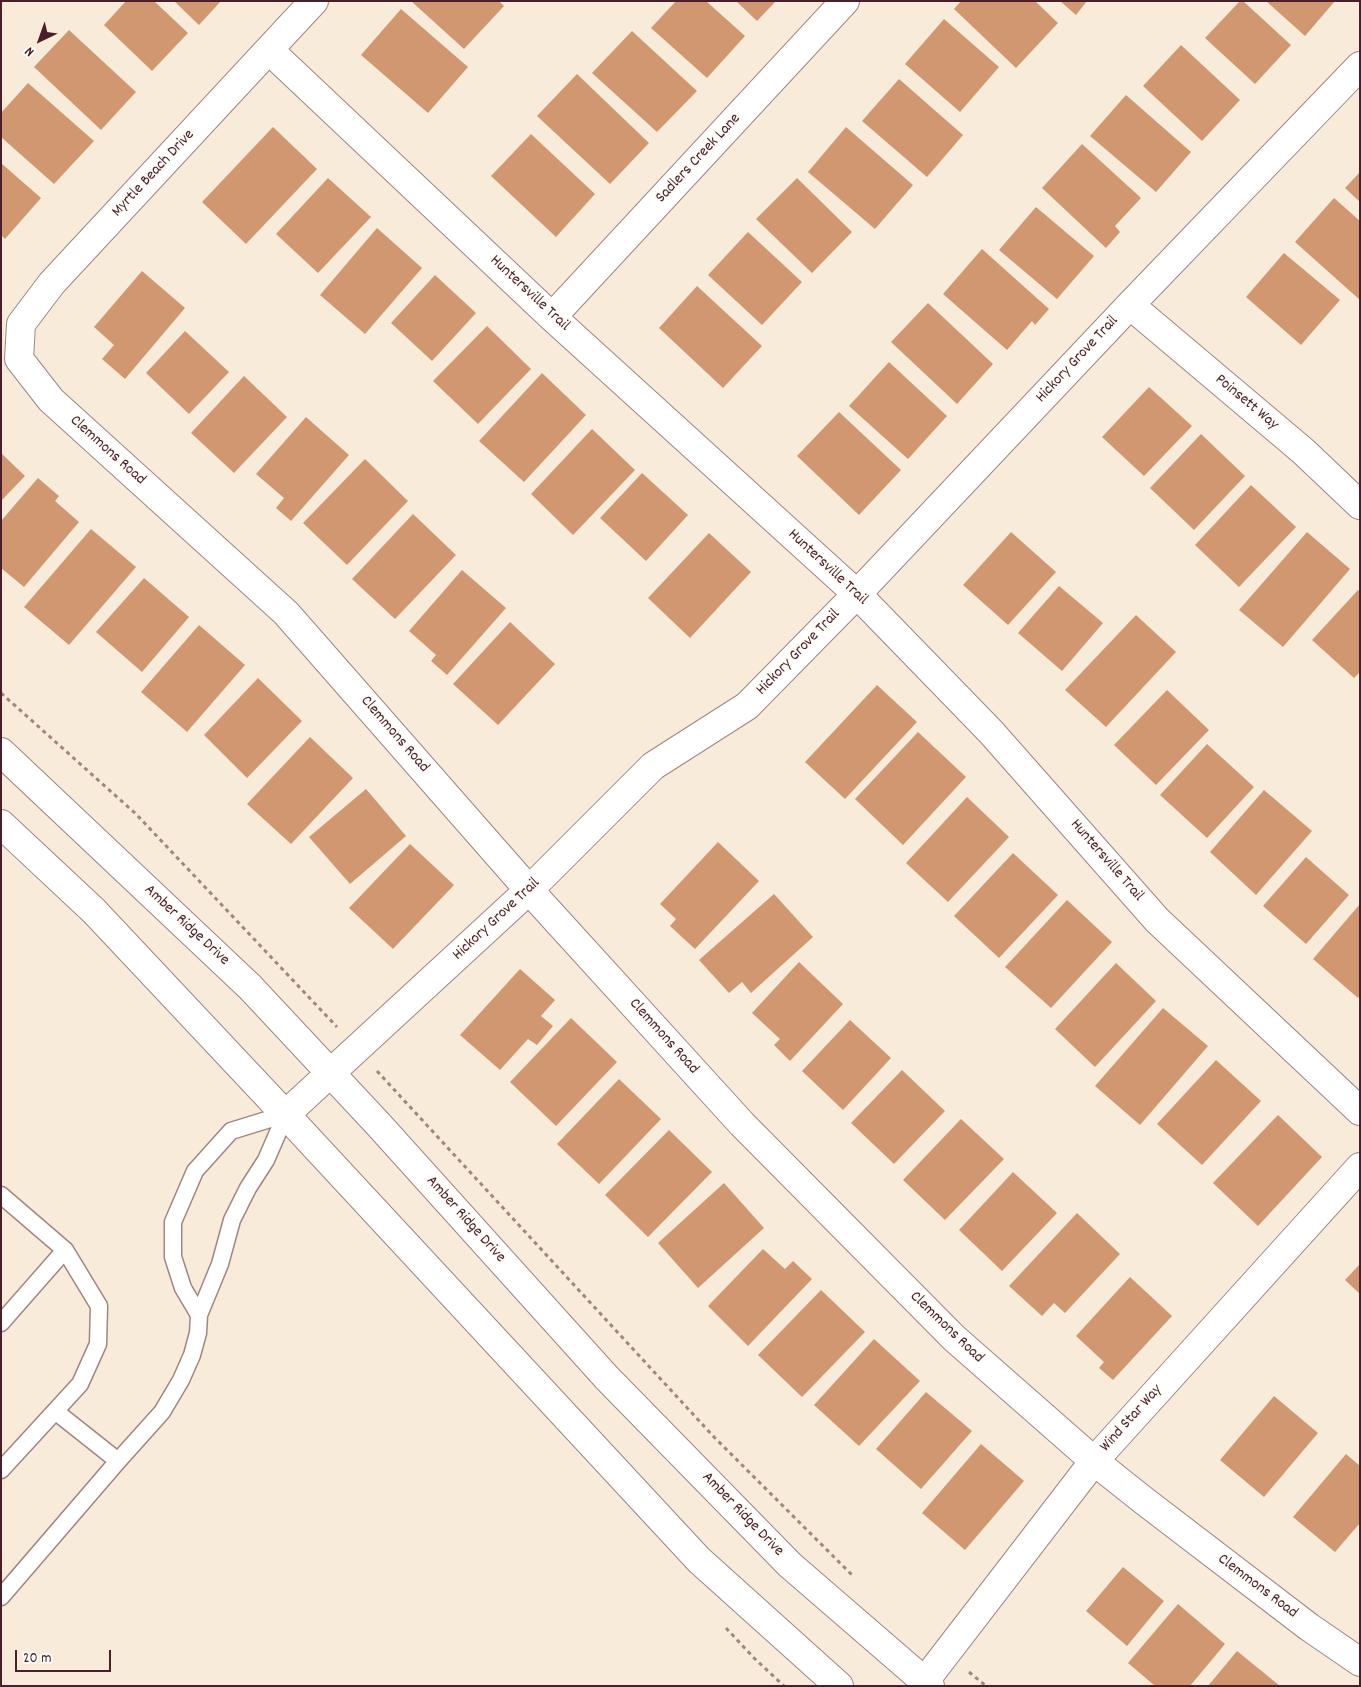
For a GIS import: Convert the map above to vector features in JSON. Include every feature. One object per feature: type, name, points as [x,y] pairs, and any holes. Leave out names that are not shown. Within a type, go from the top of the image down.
[{"type":"street","name":"Myrtle Beach Drive","points":[[19,358],[22,324],[52,283],[314,1]]},
{"type":"street","name":"Sadlers Creek Lane","points":[[552,317],[845,1]]},
{"type":"street","name":"Huntersville Trail","points":[[269,50],[552,317],[857,594],[991,732],[1157,920],[1360,1111]]},
{"type":"street","name":"Hickory Grove Trail","points":[[286,1114],[529,890],[653,766],[747,706],[857,594],[1130,304],[1360,66]]},
{"type":"street","name":"Poinsett Way","points":[[1130,304],[1302,451],[1360,505]]},
{"type":"street","name":"Clemmons Road","points":[[19,358],[51,400],[286,613],[529,890],[742,1124],[954,1338],[1094,1461],[1309,1626],[1360,1662]]},
{"type":"street","name":"Amber Ridge Drive","points":[[1,752],[250,987],[331,1073],[607,1378],[790,1564],[925,1684]]},
{"type":"street","points":[[1,824],[94,911],[286,1114],[699,1560],[839,1686]]},
{"type":"street","name":"Wind Star Way","points":[[925,1684],[945,1654],[1094,1461],[1360,1167]]},
{"type":"lane","points":[[199,1315],[184,1288],[174,1257],[173,1222],[176,1214],[195,1171],[230,1131],[286,1114]]},
{"type":"lane","points":[[1,1597],[162,1412],[181,1380],[192,1355],[198,1334],[199,1315],[220,1264],[232,1220],[248,1188],[266,1160],[286,1114]]},
{"type":"lane","points":[[1,1195],[65,1250],[99,1306],[98,1344],[80,1384],[1,1470]]},
{"type":"lane","points":[[1,1323],[65,1250]]},
{"type":"lane","points":[[55,1411],[118,1461]]},
{"type":"path","points":[[1,693],[136,814],[357,1049],[714,1437],[858,1581]]},
{"type":"path","points":[[945,1654],[986,1686]]},
{"type":"building","points":[[126,1],[154,1],[188,33],[152,71],[104,25]]},
{"type":"building","points":[[174,1],[221,1],[199,25]]},
{"type":"building","points":[[411,1],[499,1],[504,6],[464,49]]},
{"type":"building","points":[[676,1],[706,1],[745,36],[707,78],[651,28]]},
{"type":"building","points":[[736,1],[776,1],[757,21]]},
{"type":"building","points":[[961,1],[1035,1],[1058,23],[1016,68],[954,9]]},
{"type":"building","points":[[1060,1],[1087,1],[1076,15]]},
{"type":"building","points":[[1240,1],[1243,1],[1291,45],[1255,84],[1205,38]]},
{"type":"building","points":[[1266,1],[1335,1],[1305,36]]},
{"type":"building","points":[[401,9],[468,67],[428,113],[361,55]]},
{"type":"building","points":[[944,19],[999,67],[960,112],[905,64]]},
{"type":"building","points":[[69,30],[136,92],[101,130],[34,67]]},
{"type":"building","points":[[632,31],[697,91],[657,132],[592,73]]},
{"type":"building","points":[[1181,45],[1240,100],[1202,141],[1143,86]]},
{"type":"building","points":[[577,74],[649,143],[610,184],[537,116]]},
{"type":"building","points":[[899,79],[963,135],[927,177],[862,121]]},
{"type":"building","points":[[28,83],[94,141],[54,184],[1,137],[1,113]]},
{"type":"building","points":[[1126,95],[1191,152],[1156,192],[1090,136]]},
{"type":"building","points":[[273,127],[317,169],[246,244],[202,202]]},
{"type":"building","points":[[846,127],[913,185],[875,229],[808,172]]},
{"type":"building","points":[[531,134],[595,194],[556,237],[491,176]]},
{"type":"building","points":[[1082,144],[1141,198],[1115,226],[1120,232],[1106,248],[1042,188]]},
{"type":"building","points":[[1,163],[41,198],[5,239],[1,235]]},
{"type":"building","points":[[1360,172],[1360,202],[1345,188]]},
{"type":"building","points":[[328,178],[371,217],[318,273],[276,234]]},
{"type":"building","points":[[797,178],[852,232],[812,273],[756,219]]},
{"type":"building","points":[[1334,198],[1360,221],[1360,300],[1295,242]]},
{"type":"building","points":[[1036,207],[1094,256],[1057,299],[999,250]]},
{"type":"building","points":[[377,228],[422,268],[365,334],[320,295]]},
{"type":"building","points":[[748,232],[802,282],[762,325],[708,275]]},
{"type":"building","points":[[982,249],[1049,309],[1035,325],[1032,321],[1007,350],[943,294]]},
{"type":"building","points":[[1284,253],[1340,300],[1301,345],[1246,297]]},
{"type":"building","points":[[142,271],[185,308],[125,379],[102,359],[114,345],[94,327]]},
{"type":"building","points":[[435,275],[476,313],[432,361],[391,323]]},
{"type":"building","points":[[697,286],[762,346],[723,388],[659,328]]},
{"type":"building","points":[[928,303],[993,364],[957,404],[891,342]]},
{"type":"building","points":[[487,326],[531,369],[478,424],[433,381]]},
{"type":"building","points":[[185,331],[229,372],[189,414],[146,373]]},
{"type":"building","points":[[889,362],[947,416],[908,459],[849,406]]},
{"type":"building","points":[[542,373],[586,415],[524,482],[479,441]]},
{"type":"building","points":[[244,376],[287,417],[234,473],[191,433]]},
{"type":"building","points":[[1149,387],[1192,426],[1144,476],[1102,437]]},
{"type":"building","points":[[839,412],[901,470],[859,515],[797,456]]},
{"type":"building","points":[[306,417],[349,455],[291,521],[276,508],[284,498],[256,474]]},
{"type":"building","points":[[592,429],[635,470],[573,535],[531,494]]},
{"type":"building","points":[[1201,434],[1245,476],[1194,530],[1150,488]]},
{"type":"building","points":[[1,453],[25,476],[1,501]]},
{"type":"building","points":[[365,459],[408,501],[347,565],[303,523]]},
{"type":"building","points":[[642,473],[688,515],[646,561],[600,518]]},
{"type":"building","points":[[38,478],[59,496],[55,501],[79,522],[24,587],[1,568],[1,521]]},
{"type":"building","points":[[1251,485],[1296,527],[1239,587],[1195,545]]},
{"type":"building","points":[[413,514],[456,555],[395,619],[352,579]]},
{"type":"building","points":[[91,529],[136,567],[69,645],[24,607]]},
{"type":"building","points":[[1011,532],[1056,572],[1008,625],[963,585]]},
{"type":"building","points":[[1307,532],[1350,569],[1283,647],[1239,610]]},
{"type":"building","points":[[709,533],[751,572],[690,638],[648,598]]},
{"type":"building","points":[[462,570],[506,608],[447,675],[431,661],[436,655],[409,631]]},
{"type":"building","points":[[144,578],[189,617],[142,672],[96,632]]},
{"type":"building","points":[[1059,586],[1103,623],[1062,671],[1018,633]]},
{"type":"building","points":[[1358,590],[1360,592],[1360,672],[1354,678],[1312,640]]},
{"type":"building","points":[[1136,615],[1176,652],[1106,727],[1065,690]]},
{"type":"building","points":[[510,622],[555,664],[498,725],[453,684]]},
{"type":"building","points":[[199,625],[245,665],[187,732],[141,692]]},
{"type":"building","points":[[258,678],[302,721],[247,778],[204,735]]},
{"type":"building","points":[[877,685],[917,722],[845,799],[805,762]]},
{"type":"building","points":[[1167,690],[1209,730],[1156,785],[1114,745]]},
{"type":"building","points":[[918,732],[966,777],[903,845],[855,799]]},
{"type":"building","points":[[310,737],[353,778],[291,844],[247,804]]},
{"type":"building","points":[[1207,744],[1254,787],[1207,838],[1160,795]]},
{"type":"building","points":[[366,789],[406,836],[350,884],[309,837]]},
{"type":"building","points":[[1264,790],[1312,831],[1256,895],[1210,852]]},
{"type":"building","points":[[967,797],[1009,837],[948,902],[906,863]]},
{"type":"building","points":[[718,842],[759,881],[695,949],[670,926],[676,919],[660,904]]},
{"type":"building","points":[[410,844],[454,885],[393,949],[349,908]]},
{"type":"building","points":[[1013,853],[1058,895],[999,958],[954,916]]},
{"type":"building","points":[[1306,857],[1349,895],[1306,944],[1263,906]]},
{"type":"building","points":[[774,894],[813,937],[751,993],[742,982],[729,993],[699,960]]},
{"type":"building","points":[[1067,900],[1112,942],[1051,1008],[1005,967]]},
{"type":"building","points":[[1360,904],[1360,995],[1358,998],[1313,959]]},
{"type":"building","points":[[799,962],[843,1004],[790,1061],[774,1045],[780,1039],[752,1013]]},
{"type":"building","points":[[1116,963],[1156,1001],[1095,1067],[1055,1029]]},
{"type":"building","points":[[520,969],[555,1000],[541,1016],[553,1026],[537,1045],[528,1039],[500,1070],[460,1035]]},
{"type":"building","points":[[1163,1008],[1208,1046],[1140,1125],[1095,1086]]},
{"type":"building","points":[[571,1018],[617,1062],[556,1126],[510,1082]]},
{"type":"building","points":[[850,1020],[891,1058],[843,1110],[802,1071]]},
{"type":"building","points":[[1216,1060],[1261,1101],[1202,1165],[1157,1124]]},
{"type":"building","points":[[902,1070],[945,1111],[894,1164],[851,1123]]},
{"type":"building","points":[[619,1079],[661,1119],[599,1184],[557,1144]]},
{"type":"building","points":[[1278,1115],[1322,1157],[1258,1226],[1213,1183]]},
{"type":"building","points":[[961,1119],[1004,1159],[945,1220],[903,1180]]},
{"type":"building","points":[[669,1130],[712,1172],[648,1237],[605,1195]]},
{"type":"building","points":[[1013,1172],[1057,1213],[1002,1271],[959,1230]]},
{"type":"building","points":[[724,1183],[764,1228],[698,1288],[658,1243]]},
{"type":"building","points":[[1077,1213],[1120,1254],[1065,1313],[1054,1303],[1042,1316],[1009,1286]]},
{"type":"building","points":[[763,1249],[785,1269],[793,1261],[812,1279],[748,1346],[708,1306]]},
{"type":"building","points":[[1360,1264],[1360,1294],[1345,1280]]},
{"type":"building","points":[[1130,1277],[1172,1316],[1113,1380],[1099,1368],[1104,1362],[1076,1336]]},
{"type":"building","points":[[821,1290],[865,1332],[802,1397],[758,1355]]},
{"type":"building","points":[[874,1339],[920,1381],[859,1446],[814,1405]]},
{"type":"building","points":[[926,1392],[972,1431],[921,1489],[876,1449]]},
{"type":"building","points":[[1274,1396],[1318,1433],[1264,1497],[1220,1460]]},
{"type":"building","points":[[981,1444],[1024,1481],[965,1550],[922,1513]]},
{"type":"building","points":[[1346,1454],[1360,1466],[1360,1523],[1335,1552],[1293,1517]]},
{"type":"building","points":[[1123,1567],[1164,1601],[1127,1646],[1086,1611]]},
{"type":"building","points":[[1178,1604],[1225,1644],[1190,1686],[1155,1686],[1128,1663]]},
{"type":"building","points":[[1237,1651],[1280,1686],[1208,1686]]}]
